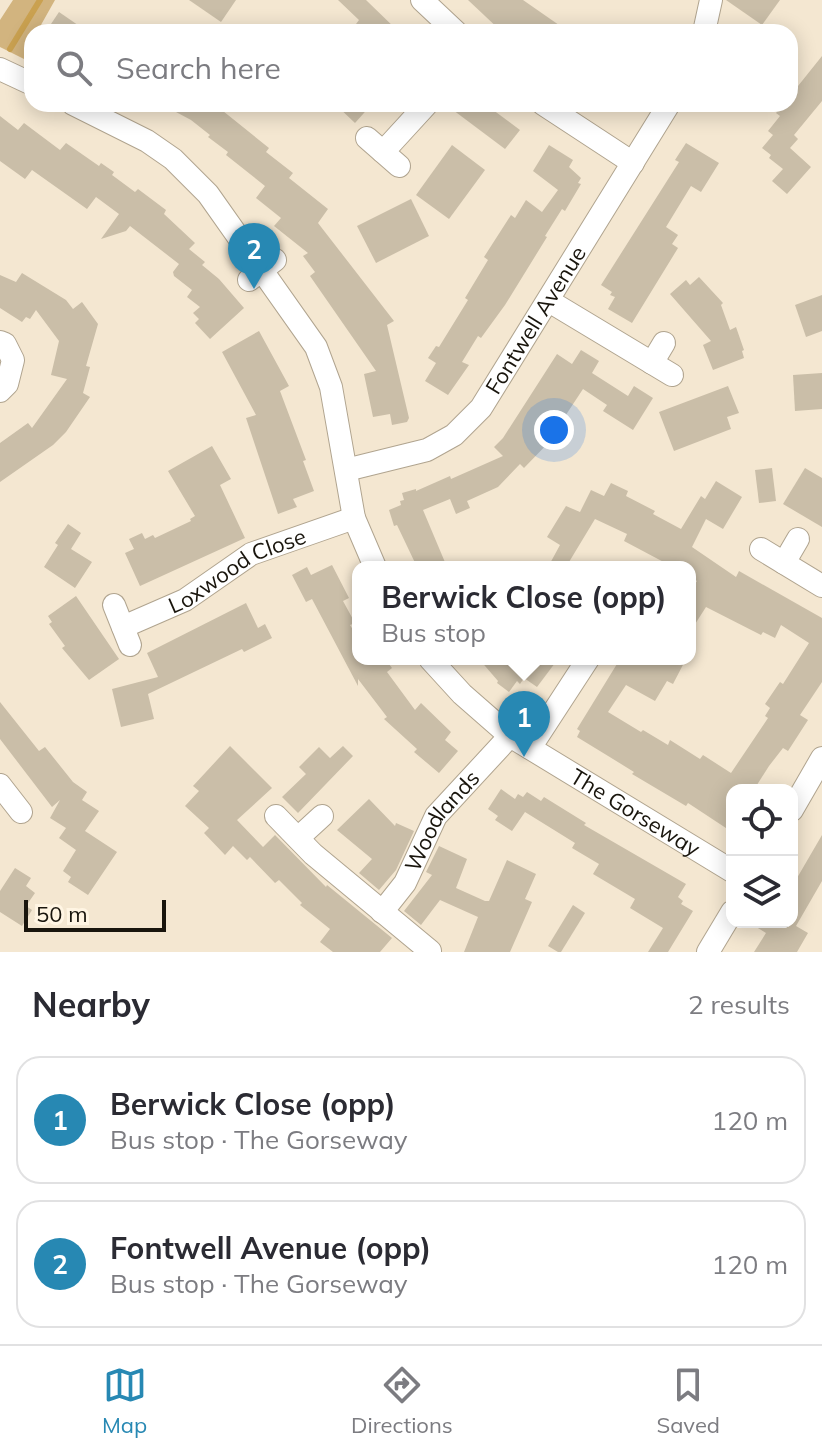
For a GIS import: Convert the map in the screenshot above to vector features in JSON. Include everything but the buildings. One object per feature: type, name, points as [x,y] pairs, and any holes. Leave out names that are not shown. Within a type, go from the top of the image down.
[{"type":"street","points":[[422,0],[448,24]]},
{"type":"street","points":[[706,24],[711,0]]},
{"type":"street","points":[[0,69],[24,80]]},
{"type":"street","points":[[89,112],[147,141],[173,159],[208,194],[316,347],[331,387],[354,518],[372,561]]},
{"type":"street","points":[[383,152],[420,112]]},
{"type":"street","points":[[555,112],[633,163]]},
{"type":"street","name":"Fontwell Avenue","points":[[346,470],[427,450],[454,435],[481,408],[664,112]]},
{"type":"street","points":[[549,301],[672,375]]},
{"type":"street","points":[[0,342],[5,344],[13,360],[7,384],[0,391]]},
{"type":"street","points":[[652,363],[664,343]]},
{"type":"street","name":"Loxwood Close","points":[[114,605],[126,636],[251,554],[354,518]]},
{"type":"street","points":[[784,563],[798,539]]},
{"type":"street","points":[[761,549],[822,586]]},
{"type":"street","name":"The Gorseway","points":[[435,665],[462,694],[510,736],[726,867]]},
{"type":"street","points":[[530,748],[584,665]]},
{"type":"street","name":"Woodlands","points":[[382,912],[405,883],[436,816],[510,736]]},
{"type":"street","points":[[798,800],[822,758]]},
{"type":"street","points":[[0,785],[21,812]]},
{"type":"street","points":[[276,816],[430,951]]},
{"type":"street","points":[[298,838],[322,816]]},
{"type":"street","points":[[708,952],[726,922]]},
{"type":"shaded area","points":[[13,0],[55,0],[42,24],[24,24],[24,59],[0,47],[0,20]]},
{"type":"waterway","points":[[25,24],[40,0]]},
{"type":"waterway","points":[[10,49],[24,26]]},
{"type":"place","name":"Fontwell Avenue (opp)","points":[[254,289]]},
{"type":"place","name":"Berwick Close (opp)","points":[[524,757]]}]
